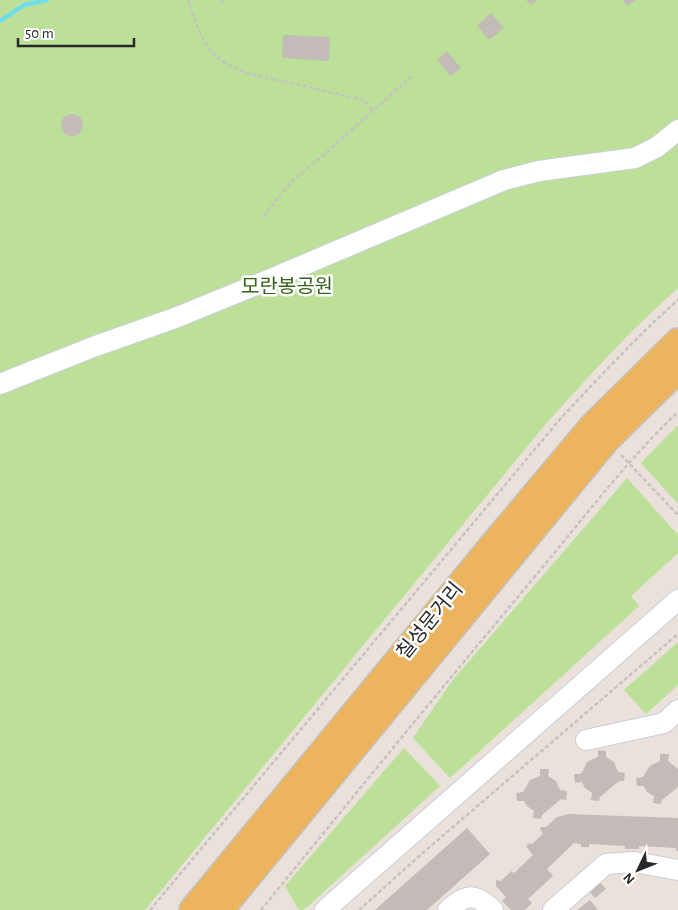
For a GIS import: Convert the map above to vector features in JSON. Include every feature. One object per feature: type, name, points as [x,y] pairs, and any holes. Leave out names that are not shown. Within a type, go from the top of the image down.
[{"type":"main road","name":"칠성문거리","points":[[192,910],[591,427],[678,341]]},
{"type":"main road","name":"칠성문거리","points":[[221,910],[606,441],[678,370]]},
{"type":"street","points":[[0,384],[93,347],[176,318],[504,180],[539,171],[635,158],[657,147],[678,130]]},
{"type":"street","points":[[325,910],[678,600]]},
{"type":"street","points":[[586,740],[664,723],[678,710]]},
{"type":"street","points":[[553,910],[606,864],[634,862],[678,870]]},
{"type":"street","points":[[448,910],[460,900],[470,896],[482,899],[493,910]]},
{"type":"path","points":[[188,0],[202,36],[209,48],[216,56],[230,65],[248,73],[364,100],[373,111]]},
{"type":"path","points":[[220,0],[223,3]]},
{"type":"path","points":[[263,216],[290,183],[328,152],[413,75]]},
{"type":"path","points":[[150,910],[561,418],[609,366],[678,300]]},
{"type":"path","points":[[260,910],[629,462],[678,412]]},
{"type":"path","points":[[606,441],[629,462],[678,515]]},
{"type":"path","points":[[359,910],[432,844],[678,634]]},
{"type":"green space","name":"모란봉공원","points":[[0,0],[678,0],[678,288],[626,337],[545,425],[145,910],[0,910]]},
{"type":"green space","points":[[678,425],[678,504],[641,463]]},
{"type":"green space","points":[[627,478],[678,535],[678,553],[631,596],[639,606],[450,778],[413,738],[452,681]]},
{"type":"green space","points":[[678,642],[678,685],[646,714],[624,690]]},
{"type":"green space","points":[[404,748],[440,786],[306,908],[298,909],[285,886]]},
{"type":"building","points":[[526,0],[537,0],[531,5]]},
{"type":"building","points":[[623,0],[636,0],[627,6]]},
{"type":"building","points":[[491,13],[504,28],[489,40],[477,26]]},
{"type":"building","points":[[283,35],[330,37],[329,61],[282,58]]},
{"type":"building","points":[[447,51],[461,68],[451,76],[437,60]]},
{"type":"building","points":[[72,114],[80,117],[83,125],[80,133],[72,136],[64,133],[61,125],[64,117]]},
{"type":"building","points":[[598,750],[606,751],[606,757],[614,762],[618,772],[625,773],[624,781],[619,781],[600,797],[599,801],[591,800],[592,793],[585,788],[582,782],[575,783],[574,774],[581,774],[587,762],[598,757]]},
{"type":"building","points":[[660,754],[669,754],[668,761],[678,769],[678,787],[662,800],[661,804],[653,803],[654,796],[647,792],[644,786],[637,786],[636,778],[643,777],[650,766],[660,761]]},
{"type":"building","points":[[540,769],[549,769],[548,776],[556,781],[560,790],[567,791],[566,800],[561,799],[542,815],[541,819],[533,818],[534,811],[524,801],[517,801],[516,793],[523,792],[530,780],[540,776]]},
{"type":"building","points":[[569,814],[678,818],[678,851],[676,851],[676,848],[639,846],[639,849],[625,849],[625,846],[589,844],[589,847],[581,847],[581,844],[574,843],[547,869],[553,876],[528,899],[532,903],[525,910],[511,910],[502,901],[506,897],[496,886],[496,880],[501,881],[511,871],[514,873],[533,855],[526,846],[530,843],[532,844],[543,834],[540,829],[541,827],[546,827],[557,817]]},
{"type":"building","points":[[467,828],[490,854],[427,910],[375,910]]},
{"type":"building","points":[[596,878],[606,889],[595,898],[585,887]]},
{"type":"building","points":[[590,900],[598,910],[577,910]]},
{"type":"waterway","points":[[0,21],[24,5],[47,0]]}]
